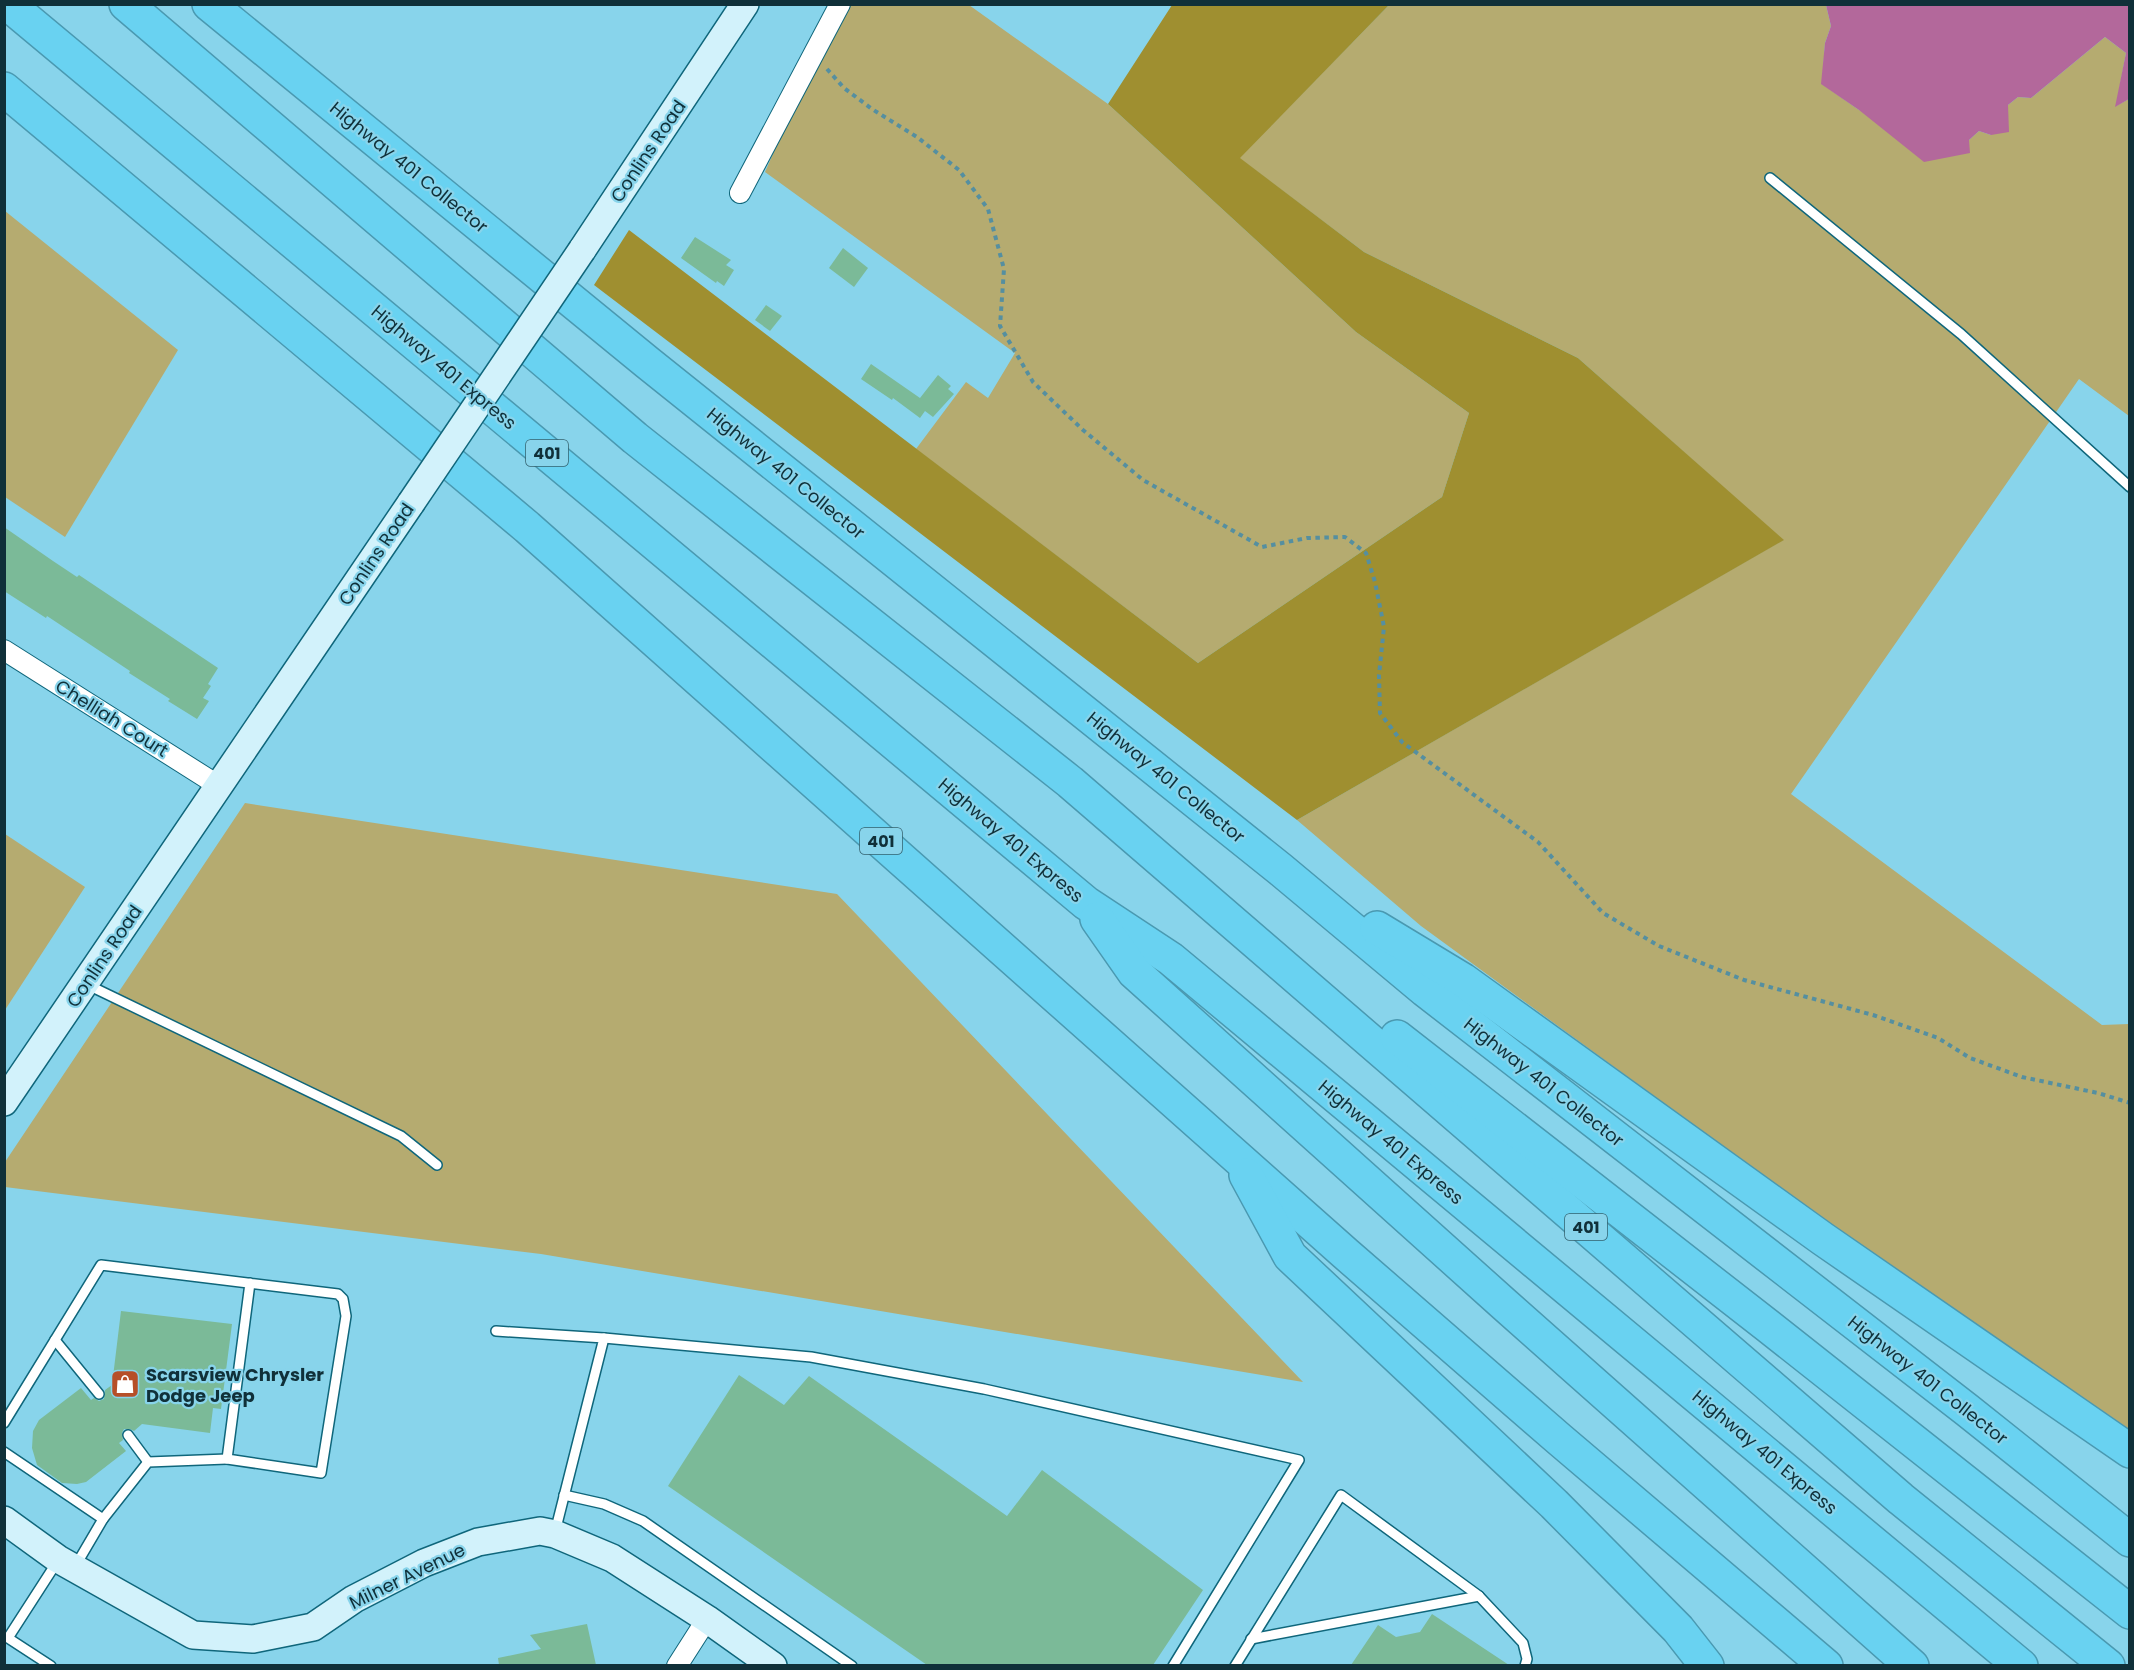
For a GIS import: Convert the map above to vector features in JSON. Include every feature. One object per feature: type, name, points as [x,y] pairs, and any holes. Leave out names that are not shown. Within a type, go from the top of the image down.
[{"type":"highway","name":"Highway 401 Express","points":[[8,4],[1086,903],[1171,959],[2021,1665]]},
{"type":"highway","name":"401","points":[[126,4],[635,438],[1070,782],[1900,1498],[2108,1665]]},
{"type":"highway","name":"Highway 401 Collector","points":[[209,4],[648,363],[1280,869],[1425,990],[1967,1410],[2130,1540]]},
{"type":"highway","name":"401","points":[[4,89],[526,527],[1559,1439],[1826,1665]]},
{"type":"highway","points":[[1070,782],[1768,1326],[2130,1612]]},
{"type":"highway","points":[[1280,869],[1463,980],[1823,1239],[2130,1451]]},
{"type":"highway","points":[[1086,903],[1134,972],[1505,1305],[1912,1665]]},
{"type":"highway","points":[[1235,1155],[1290,1256],[1554,1504],[1678,1629],[1707,1665]]},
{"type":"street","name":"Conlins Road","points":[[4,1102],[582,250],[745,4]]},
{"type":"street","points":[[740,193],[840,4]]},
{"type":"street","name":"Chelliah Court","points":[[4,651],[219,786]]},
{"type":"street","name":"Milner Avenue","points":[[4,1520],[66,1563],[194,1635],[253,1639],[313,1627],[354,1599],[424,1563],[478,1542],[540,1531],[555,1534],[612,1558],[774,1665]]},
{"type":"street","points":[[677,1665],[707,1619]]},
{"type":"lane","points":[[1770,178],[1961,334],[2130,487]]},
{"type":"lane","points":[[86,984],[400,1136],[437,1164]]},
{"type":"lane","points":[[4,1423],[101,1265],[338,1294],[343,1299],[346,1316],[321,1473],[227,1459],[148,1462],[6,1641],[51,1665]]},
{"type":"lane","points":[[227,1459],[250,1283]]},
{"type":"lane","points":[[496,1331],[604,1338],[811,1357],[984,1389],[1299,1460],[1173,1665]]},
{"type":"lane","points":[[555,1534],[604,1338]]},
{"type":"lane","points":[[55,1340],[99,1394]]},
{"type":"lane","points":[[128,1435],[148,1462]]},
{"type":"lane","points":[[4,1452],[103,1519]]},
{"type":"lane","points":[[1235,1665],[1341,1495],[1479,1596],[1523,1643],[1527,1659],[1525,1665]]},
{"type":"lane","points":[[564,1496],[604,1504],[643,1521],[852,1665]]},
{"type":"lane","points":[[1251,1639],[1479,1596]]},
{"type":"path","points":[[813,53],[844,88],[916,137],[958,170],[988,209],[1004,269],[1000,326],[1033,382],[1083,430],[1143,480],[1262,547],[1307,538],[1345,537],[1365,553],[1375,582],[1383,627],[1379,675],[1380,713],[1402,742],[1538,842],[1603,913],[1659,946],[1744,980],[1873,1015],[1938,1038],[1971,1058],[2022,1077],[2098,1093],[2130,1103]]},
{"type":"shaded area","points":[[850,5],[969,5],[1108,104],[1356,332],[1469,413],[1442,497],[1198,663],[916,449],[966,382],[988,398],[1015,353],[765,172],[800,92]]},
{"type":"shaded area","points":[[1172,5],[1389,5],[1240,158],[1364,252],[1578,358],[1784,540],[1297,820],[594,285],[629,230],[1198,663],[1442,497],[1469,413],[1356,332],[1108,104]]},
{"type":"shaded area","points":[[1389,5],[1826,5],[1831,26],[1825,43],[1822,84],[1859,110],[1969,140],[1979,131],[1991,135],[2008,105],[2018,97],[2031,98],[2105,37],[2126,53],[2116,106],[2129,99],[2129,416],[2079,379],[1791,794],[2102,1025],[2129,1024],[2129,1431],[1810,1210],[1421,926],[1297,820],[1783,540],[1578,358],[1364,252],[1239,158]]},
{"type":"shaded area","points":[[1826,5],[2129,5],[2129,99],[2115,107],[2126,53],[2105,37],[2031,98],[2018,97],[2008,105],[2009,132],[1991,135],[1979,131],[1969,140],[1970,153],[1924,162],[1859,110],[1821,84],[1825,43],[1831,26]]},
{"type":"shaded area","points":[[5,211],[178,350],[65,537],[5,497]]},
{"type":"shaded area","points":[[245,803],[837,894],[1303,1382],[541,1254],[5,1187],[5,1162]]},
{"type":"shaded area","points":[[5,834],[85,887],[5,1010]]},
{"type":"building","points":[[695,237],[731,260],[726,265],[734,270],[724,286],[717,281],[716,283],[681,258]]},
{"type":"building","points":[[843,248],[868,268],[854,287],[829,268]]},
{"type":"building","points":[[766,305],[782,316],[770,331],[755,320]]},
{"type":"building","points":[[871,364],[920,398],[938,375],[951,386],[948,389],[954,394],[933,417],[925,411],[920,418],[861,379]]},
{"type":"building","points":[[4,527],[218,668],[203,698],[209,701],[197,719],[168,701],[170,699],[129,673],[130,671],[47,616],[46,618],[4,591]]},
{"type":"building","points":[[121,1311],[232,1324],[221,1409],[213,1408],[210,1433],[142,1424],[134,1431],[124,1429],[123,1440],[119,1443],[126,1451],[86,1482],[62,1483],[37,1465],[32,1448],[33,1431],[39,1420],[81,1388],[91,1400],[104,1399],[105,1390],[112,1385]]},
{"type":"building","points":[[739,1375],[784,1405],[809,1376],[1007,1516],[1042,1470],[1203,1590],[1153,1665],[927,1665],[668,1486]]},
{"type":"building","points":[[1432,1614],[1509,1665],[1351,1665],[1378,1625],[1396,1637],[1420,1632]]},
{"type":"building","points":[[587,1624],[596,1665],[499,1665],[498,1658],[541,1649],[530,1635]]},
{"type":"place","name":"Scarsview Chrysler Dodge Jeep","points":[[125,1384]]}]
